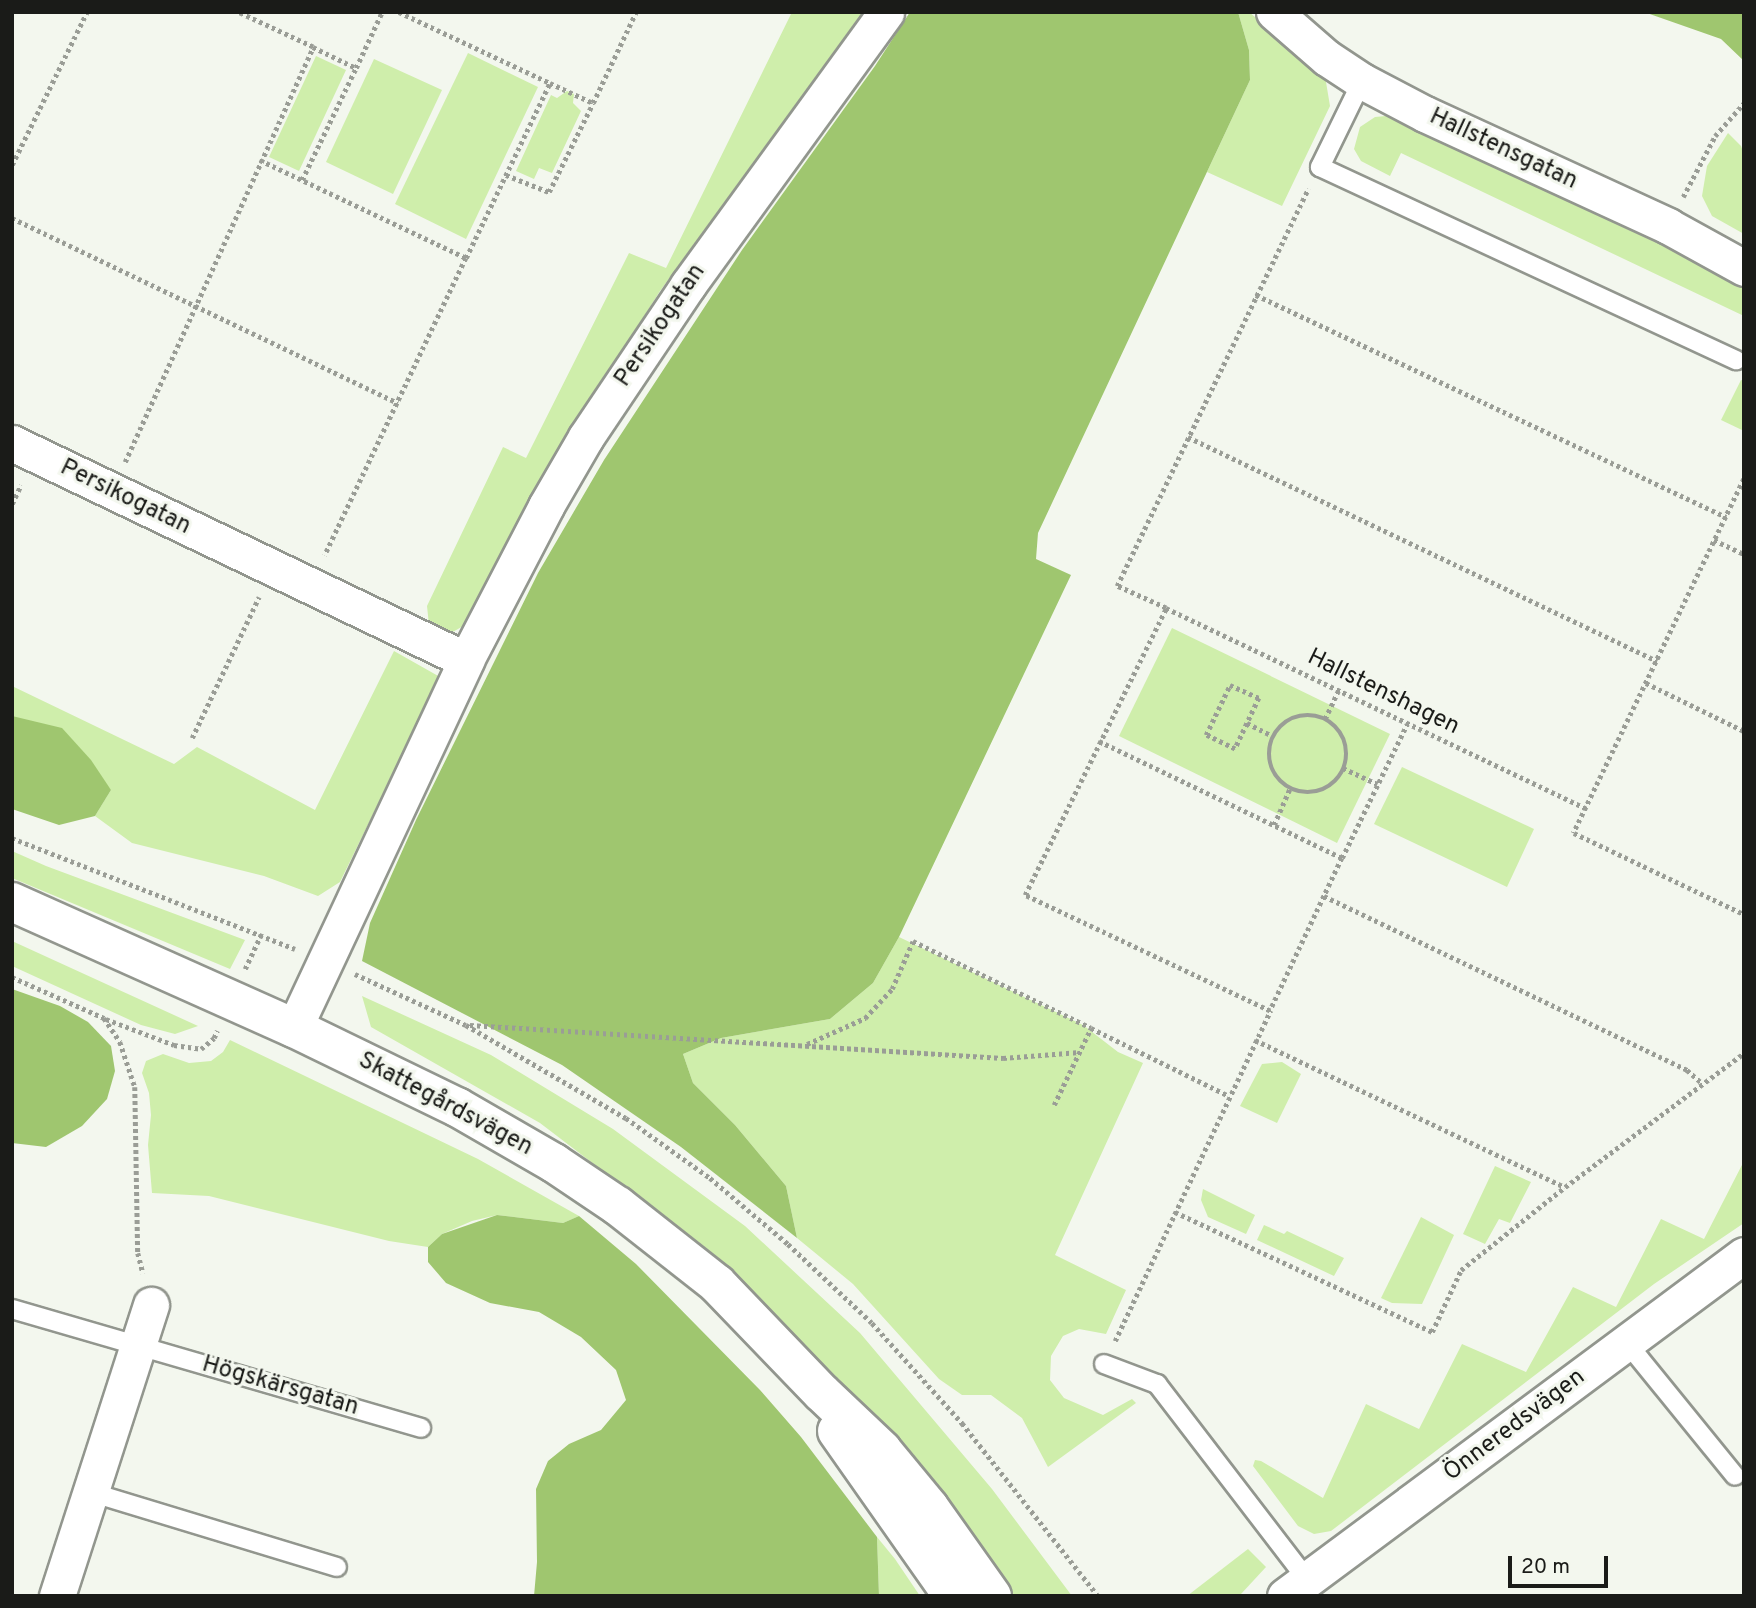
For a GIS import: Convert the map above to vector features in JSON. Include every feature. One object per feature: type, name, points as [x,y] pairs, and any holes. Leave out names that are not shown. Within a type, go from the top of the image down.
[{"type":"street","name":"Persikogatan","points":[[294,1028],[466,660],[546,506],[586,437],[742,208],[886,12]]},
{"type":"street","name":"Hallstensgatan","points":[[1274,12],[1327,58],[1362,81],[1425,114],[1668,226],[1744,268]]},
{"type":"street","name":"Persikogatan","points":[[12,443],[466,660]]},
{"type":"street","name":"Skattegårdsvägen","points":[[12,902],[294,1028],[457,1107],[554,1163],[618,1206],[717,1284],[822,1393],[882,1450],[929,1507],[992,1596]]},
{"type":"street","name":"Önneredsvägen","points":[[1304,1591],[1744,1255]]},
{"type":"street","points":[[57,1596],[151,1306]]},
{"type":"street","name":"Skattegårdsvägen","points":[[822,1393],[837,1433],[953,1596]]},
{"type":"lane","points":[[1362,81],[1320,167],[1736,360]]},
{"type":"lane","name":"Högskärsgatan","points":[[12,1309],[421,1428]]},
{"type":"lane","points":[[1627,1343],[1735,1476]]},
{"type":"lane","points":[[1104,1364],[1157,1384],[1304,1591]]},
{"type":"lane","points":[[90,1492],[337,1567]]},
{"type":"path","points":[[12,165],[87,12]]},
{"type":"path","points":[[238,12],[356,68]]},
{"type":"path","points":[[302,180],[382,12]]},
{"type":"path","points":[[399,12],[593,103]]},
{"type":"path","points":[[506,175],[549,192],[636,12]]},
{"type":"path","points":[[111,491],[313,47]]},
{"type":"path","points":[[310,587],[550,83]]},
{"type":"path","points":[[1668,226],[1716,136],[1744,103]]},
{"type":"path","points":[[260,160],[466,258]]},
{"type":"path","points":[[1320,167],[1188,438],[1657,661]]},
{"type":"path","points":[[12,218],[398,403]]},
{"type":"path","points":[[1256,295],[1726,517]]},
{"type":"path","name":"Hallstenshagen","points":[[1188,438],[1117,586],[1586,808]]},
{"type":"path","points":[[1744,479],[1574,833],[1744,914]]},
{"type":"path","points":[[1714,540],[1744,554]]},
{"type":"path","points":[[192,738],[272,569]]},
{"type":"path","points":[[1166,608],[1025,895],[1270,1011]]},
{"type":"path","points":[[1646,683],[1744,731]]},
{"type":"path","points":[[1230,685],[1259,698],[1247,723],[1235,749],[1206,735],[1230,685]]},
{"type":"path","points":[[1325,719],[1338,691]]},
{"type":"path","points":[[1310,715],[1325,719],[1344,739],[1347,755],[1343,768],[1336,780],[1322,790],[1306,792],[1290,788],[1278,778],[1270,763],[1273,736],[1293,718],[1310,715]]},
{"type":"path","points":[[1247,723],[1273,736]]},
{"type":"path","points":[[1104,1364],[1255,1040],[1407,724]]},
{"type":"path","points":[[1099,741],[1342,858]]},
{"type":"path","points":[[1343,768],[1378,785]]},
{"type":"path","points":[[1274,825],[1290,788]]},
{"type":"path","points":[[1324,896],[1687,1070],[1702,1083]]},
{"type":"path","points":[[805,1044],[865,1018],[892,989],[913,942],[1229,1096]]},
{"type":"path","points":[[12,977],[104,1018],[120,1042],[135,1087],[138,1253],[151,1306]]},
{"type":"path","points":[[466,1025],[1003,1058],[1080,1052]]},
{"type":"path","points":[[1054,1105],[1091,1028]]},
{"type":"path","points":[[1255,1040],[1564,1187]]},
{"type":"path","points":[[1175,1212],[1433,1332],[1461,1270],[1564,1187],[1744,1053]]},
{"type":"green space","points":[[792,12],[862,14],[660,291],[525,507],[465,625],[451,633],[429,625],[427,606],[503,447],[526,458],[629,253],[666,268]]},
{"type":"green space","points":[[910,12],[1238,12],[1249,50],[1250,80],[1038,533],[1036,559],[1071,575],[899,937],[873,983],[830,1019],[721,1038],[683,1054],[693,1083],[735,1125],[786,1186],[797,1238],[681,1147],[562,1065],[362,961],[370,923],[416,820],[538,573],[604,460],[742,250],[875,66]]},
{"type":"green space","points":[[1238,12],[1249,12],[1325,76],[1330,106],[1282,206],[1207,172],[1250,80],[1249,50]]},
{"type":"green space","points":[[1644,12],[1744,12],[1744,61],[1721,39]]},
{"type":"green space","points":[[468,53],[538,87],[466,239],[395,204]]},
{"type":"green space","points":[[316,56],[346,70],[299,171],[269,157]]},
{"type":"green space","points":[[374,59],[442,90],[393,194],[326,162]]},
{"type":"green space","points":[[567,91],[574,94],[573,103],[581,111],[552,173],[539,168],[534,179],[516,171],[551,95],[557,98]]},
{"type":"green space","points":[[1397,115],[1721,271],[1744,288],[1744,316],[1401,153],[1390,176],[1361,161],[1354,149],[1360,127],[1375,117]]},
{"type":"green space","points":[[1728,133],[1741,146],[1744,154],[1744,234],[1712,216],[1702,196],[1707,166]]},
{"type":"green space","points":[[1741,380],[1744,381],[1742,430],[1721,420]]},
{"type":"green space","points":[[1172,628],[1390,734],[1337,843],[1119,736]]},
{"type":"green space","points":[[394,651],[440,677],[340,882],[318,896],[264,876],[132,843],[95,816],[111,790],[12,716],[12,686],[174,764],[197,747],[315,810]]},
{"type":"green space","points":[[12,716],[62,728],[91,760],[111,790],[95,816],[59,825],[12,809]]},
{"type":"green space","points":[[1402,767],[1534,829],[1507,887],[1374,824]]},
{"type":"green space","points":[[12,851],[245,940],[230,969],[12,878]]},
{"type":"green space","points":[[899,937],[1083,1025],[1118,1052],[1143,1063],[1055,1255],[1126,1290],[1106,1334],[1079,1329],[1063,1336],[1051,1356],[1050,1380],[1064,1398],[1103,1415],[1132,1399],[1136,1403],[1048,1467],[1022,1418],[991,1395],[962,1395],[939,1379],[853,1284],[797,1238],[786,1186],[735,1125],[693,1083],[683,1054],[721,1038],[830,1019],[873,983]]},
{"type":"green space","points":[[12,941],[198,1026],[175,1034],[141,1025],[12,966]]},
{"type":"green space","points":[[12,989],[60,1006],[88,1022],[111,1046],[115,1071],[107,1099],[82,1126],[46,1147],[12,1143]]},
{"type":"green space","points":[[362,996],[491,1055],[613,1129],[745,1226],[860,1333],[992,1489],[1072,1596],[1015,1596],[856,1400],[705,1249],[540,1123],[371,1027]]},
{"type":"green space","points":[[230,1040],[478,1159],[579,1216],[563,1223],[497,1215],[472,1221],[442,1234],[428,1247],[389,1241],[209,1196],[152,1193],[148,1145],[151,1115],[149,1093],[142,1073],[146,1061],[163,1054],[189,1063],[211,1061],[223,1052]]},
{"type":"green space","points":[[1282,1062],[1301,1074],[1277,1123],[1240,1106],[1262,1064]]},
{"type":"green space","points":[[1744,1161],[1744,1223],[1654,1284],[1331,1531],[1314,1534],[1298,1526],[1253,1466],[1255,1460],[1261,1461],[1323,1498],[1366,1404],[1419,1429],[1462,1344],[1526,1372],[1573,1287],[1616,1307],[1661,1219],[1704,1239]]},
{"type":"green space","points":[[1495,1166],[1531,1182],[1510,1223],[1499,1219],[1485,1244],[1463,1234]]},
{"type":"green space","points":[[1203,1189],[1255,1215],[1246,1234],[1208,1217],[1201,1200]]},
{"type":"green space","points":[[497,1215],[563,1223],[579,1216],[636,1264],[760,1390],[801,1437],[877,1537],[879,1596],[534,1596],[537,1562],[536,1489],[548,1461],[569,1444],[601,1430],[626,1400],[616,1370],[581,1337],[539,1312],[490,1303],[446,1283],[428,1262],[428,1247],[442,1234]]},
{"type":"green space","points":[[1421,1217],[1454,1235],[1422,1304],[1392,1303],[1381,1298]]},
{"type":"green space","points":[[1264,1225],[1284,1234],[1287,1231],[1344,1258],[1334,1276],[1257,1240]]},
{"type":"green space","points":[[877,1537],[895,1559],[920,1596],[879,1596]]},
{"type":"green space","points":[[1248,1549],[1266,1567],[1241,1594],[1187,1596]]}]
